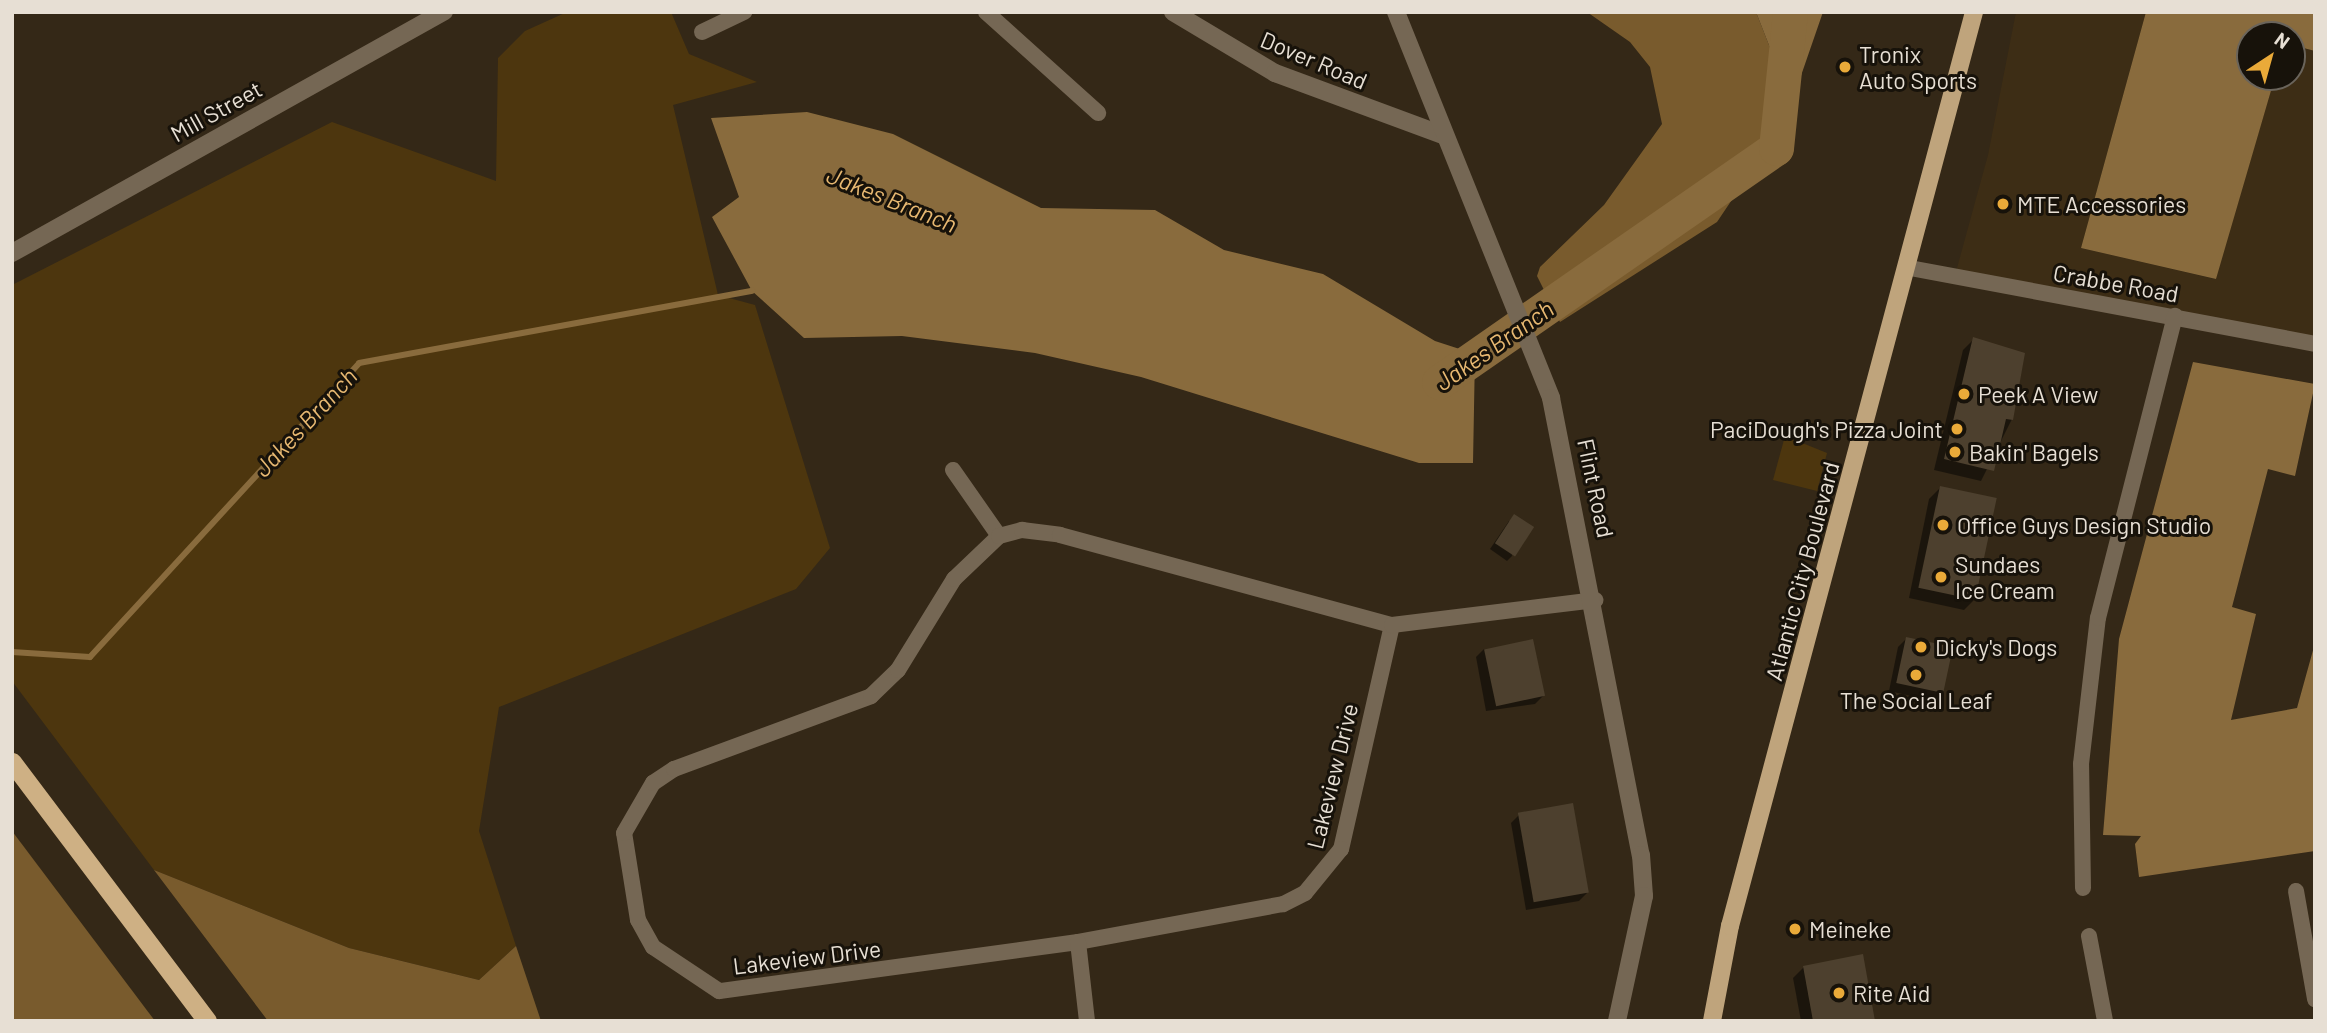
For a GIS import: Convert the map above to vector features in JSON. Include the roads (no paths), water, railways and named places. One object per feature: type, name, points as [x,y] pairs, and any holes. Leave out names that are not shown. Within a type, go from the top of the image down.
[{"type":"highway","points":[[12,761],[207,1021]]},
{"type":"main road","name":"Atlantic City Boulevard","points":[[1712,1021],[1730,926],[1910,268],[1974,12]]},
{"type":"street","points":[[702,32],[744,12]]},
{"type":"street","points":[[986,12],[1097,113]]},
{"type":"street","name":"Dover Road","points":[[1174,12],[1275,73],[1443,135]]},
{"type":"street","name":"Flint Road","points":[[1396,12],[1443,135],[1551,398],[1595,600],[1644,896],[1617,1021]]},
{"type":"street","name":"Mill Street","points":[[12,253],[442,13]]},
{"type":"street","name":"Crabbe Road","points":[[1910,268],[2315,344]]},
{"type":"street","points":[[2083,888],[2081,764],[2098,618],[2175,316]]},
{"type":"street","points":[[953,470],[999,536],[1022,530],[1060,535],[1392,625],[1595,600]]},
{"type":"street","name":"Lakeview Drive","points":[[999,536],[954,579],[898,670],[871,696],[674,769],[653,783],[629,815],[624,859],[638,920],[653,947],[719,990],[1078,942],[1283,904],[1330,869],[1341,849],[1392,625]]},
{"type":"street","points":[[2296,891],[2315,999]]},
{"type":"street","points":[[2088,936],[2105,1021]]},
{"type":"street","points":[[1078,942],[1087,1021]]},
{"type":"water","points":[[1756,12],[1823,12],[1776,148],[1774,58]]},
{"type":"water","points":[[2146,12],[2315,12],[2315,51],[2306,49],[2306,21],[2236,21],[2236,91],[2271,91],[2216,279],[2081,248]]},
{"type":"water","points":[[807,112],[893,134],[1041,208],[1155,210],[1224,250],[1323,274],[1435,341],[1475,354],[1473,463],[1419,463],[1141,377],[1035,353],[902,336],[804,338],[752,291],[712,217],[739,197],[711,118]]},
{"type":"water","points":[[2193,362],[2315,384],[2295,476],[2268,469],[2232,607],[2256,614],[2231,720],[2297,708],[2315,643],[2315,851],[2139,877],[2135,844],[2141,836],[2103,835],[2119,639]]},
{"type":"waterway","name":"Jakes Branch","points":[[1439,382],[1776,148],[1790,12]]},
{"type":"waterway","name":"Jakes Branch","points":[[12,652],[90,657],[359,363],[752,291]]},
{"type":"place","name":"Tronix Auto Sports","points":[[1845,67]]},
{"type":"place","name":"MTE Accessories","points":[[2003,204]]},
{"type":"place","name":"Peek A View","points":[[1964,394]]},
{"type":"place","name":"PaciDough's Pizza Joint","points":[[1957,429]]},
{"type":"place","name":"Bakin' Bagels","points":[[1955,452]]},
{"type":"place","name":"Office Guys Design Studio","points":[[1943,525]]},
{"type":"place","name":"Sundaes Ice Cream","points":[[1941,577]]},
{"type":"place","name":"Dicky's Dogs","points":[[1921,647]]},
{"type":"place","name":"The Social Leaf","points":[[1916,675]]},
{"type":"place","name":"Meineke","points":[[1795,929]]},
{"type":"place","name":"Rite Aid","points":[[1839,993]]}]
